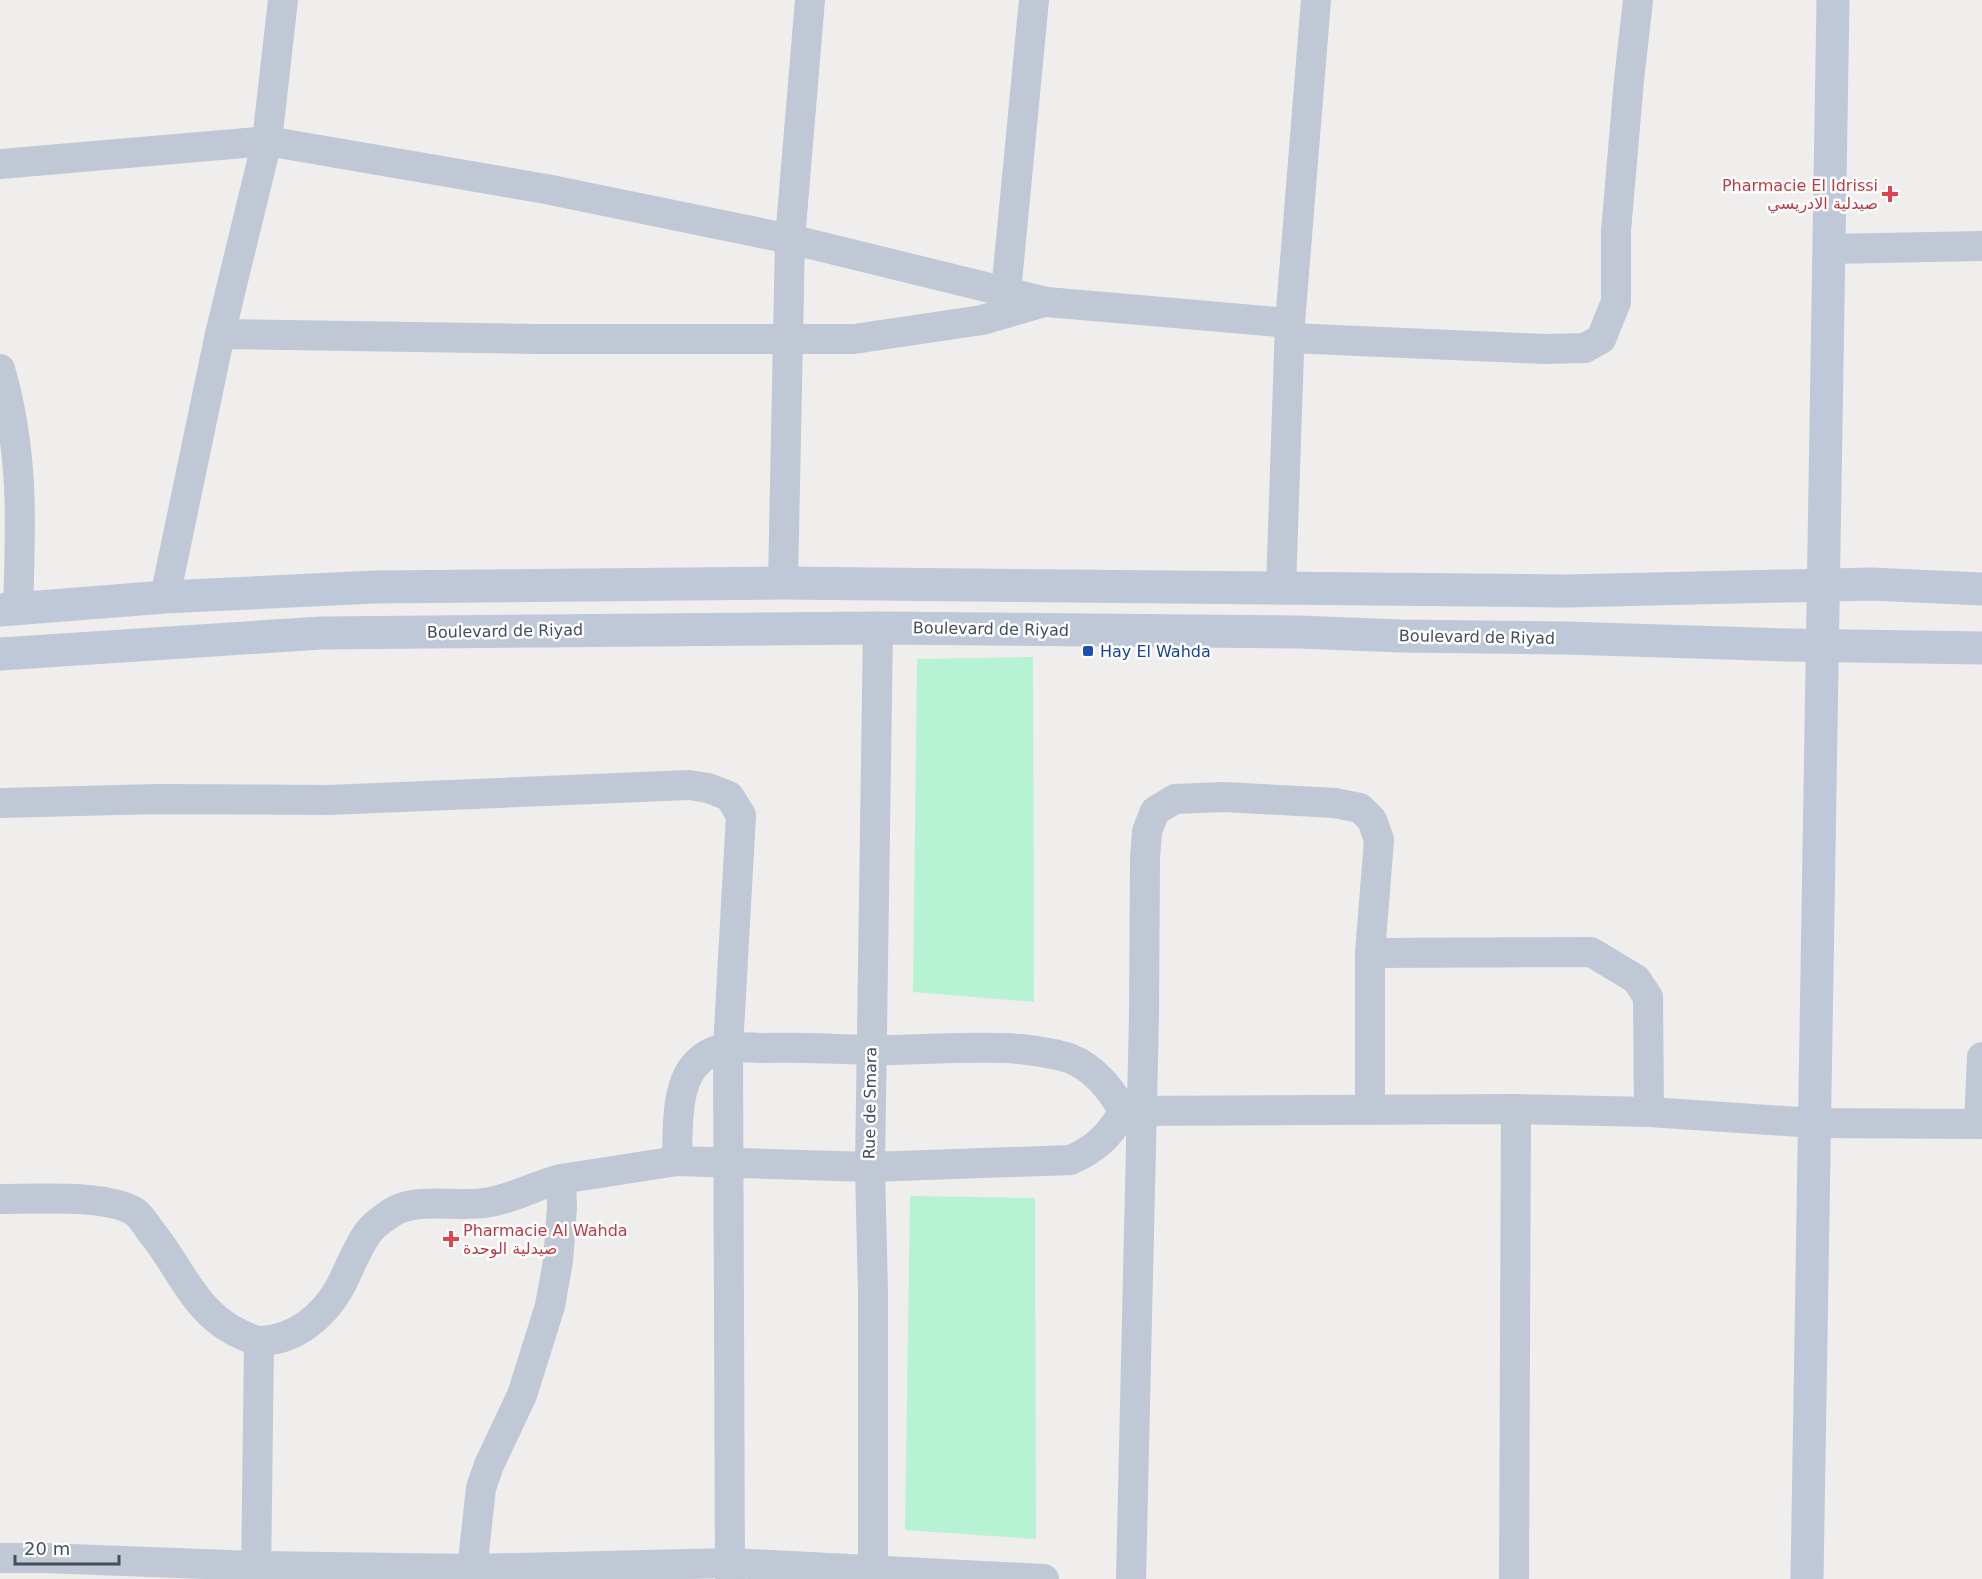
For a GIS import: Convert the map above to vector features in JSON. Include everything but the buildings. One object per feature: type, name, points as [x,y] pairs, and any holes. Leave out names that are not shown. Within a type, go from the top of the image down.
[{"type":"main road","points":[[1807,1579],[1833,0]]},
{"type":"main road","points":[[9,609],[165,597],[376,587],[783,583],[1566,591],[1871,584],[1982,589]]},
{"type":"main road","name":"Boulevard de Riyad","points":[[0,654],[321,633],[878,628],[1299,632],[1982,648]]},
{"type":"street","points":[[165,597],[220,334],[267,141],[283,0]]},
{"type":"street","points":[[783,583],[790,239],[810,0]]},
{"type":"street","points":[[1006,292],[1034,0]]},
{"type":"street","points":[[1281,588],[1290,331],[1316,0]]},
{"type":"street","points":[[0,164],[267,141],[546,189],[790,239],[1047,302],[1290,331],[1545,349],[1584,348],[1601,339],[1616,302],[1617,231],[1638,0]]},
{"type":"street","points":[[1830,249],[1982,246]]},
{"type":"street","points":[[220,334],[537,339],[854,339],[982,320],[1047,302]]},
{"type":"street","points":[[0,369],[21,510],[9,609]]},
{"type":"street","name":"Rue de Smara","points":[[873,1575],[873,1293],[870,1167],[878,628]]},
{"type":"street","points":[[0,803],[158,799],[328,800],[688,785],[729,795],[741,815],[728,1048],[730,1571]]},
{"type":"street","points":[[1131,1579],[1133,1111],[1147,831],[1155,811],[1175,799],[1192,797],[1335,803],[1360,808],[1372,820],[1379,840],[1370,953],[1370,1110]]},
{"type":"street","points":[[1370,953],[1591,952],[1636,979],[1648,997],[1649,1112]]},
{"type":"street","points":[[677,1161],[682,1092],[689,1073],[705,1056],[728,1048],[820,1047],[871,1050],[987,1046],[1043,1052],[1071,1059],[1094,1072],[1133,1111]]},
{"type":"street","points":[[0,1199],[83,1200],[122,1206],[136,1212],[157,1238],[204,1308],[220,1324],[259,1341],[282,1338],[301,1329],[322,1312],[339,1289],[367,1233],[393,1212],[414,1204],[460,1205],[507,1199],[547,1182],[561,1179],[677,1161],[870,1167],[1071,1160],[1090,1151],[1133,1111],[1516,1109],[1649,1112],[1815,1123],[1980,1124],[1982,1058]]},
{"type":"street","points":[[1514,1579],[1516,1109]]},
{"type":"street","points":[[471,1574],[481,1488],[522,1395],[550,1306],[558,1261],[562,1208],[561,1179]]},
{"type":"street","points":[[256,1573],[259,1341]]},
{"type":"street","points":[[0,1558],[44,1568],[256,1573],[471,1574],[730,1571],[1044,1579]]},
{"type":"green space","points":[[1033,657],[1034,1002],[913,992],[917,659]]},
{"type":"green space","points":[[910,1196],[1035,1198],[1036,1539],[905,1530]]},
{"type":"place","name":"Pharmacie El Idrissi صيدلية الادريسي","points":[[1890,194]]},
{"type":"place","name":"Hay El Wahda","points":[[1088,651]]},
{"type":"place","name":"Pharmacie Al Wahda صيدلية الوحدة","points":[[451,1239]]}]
